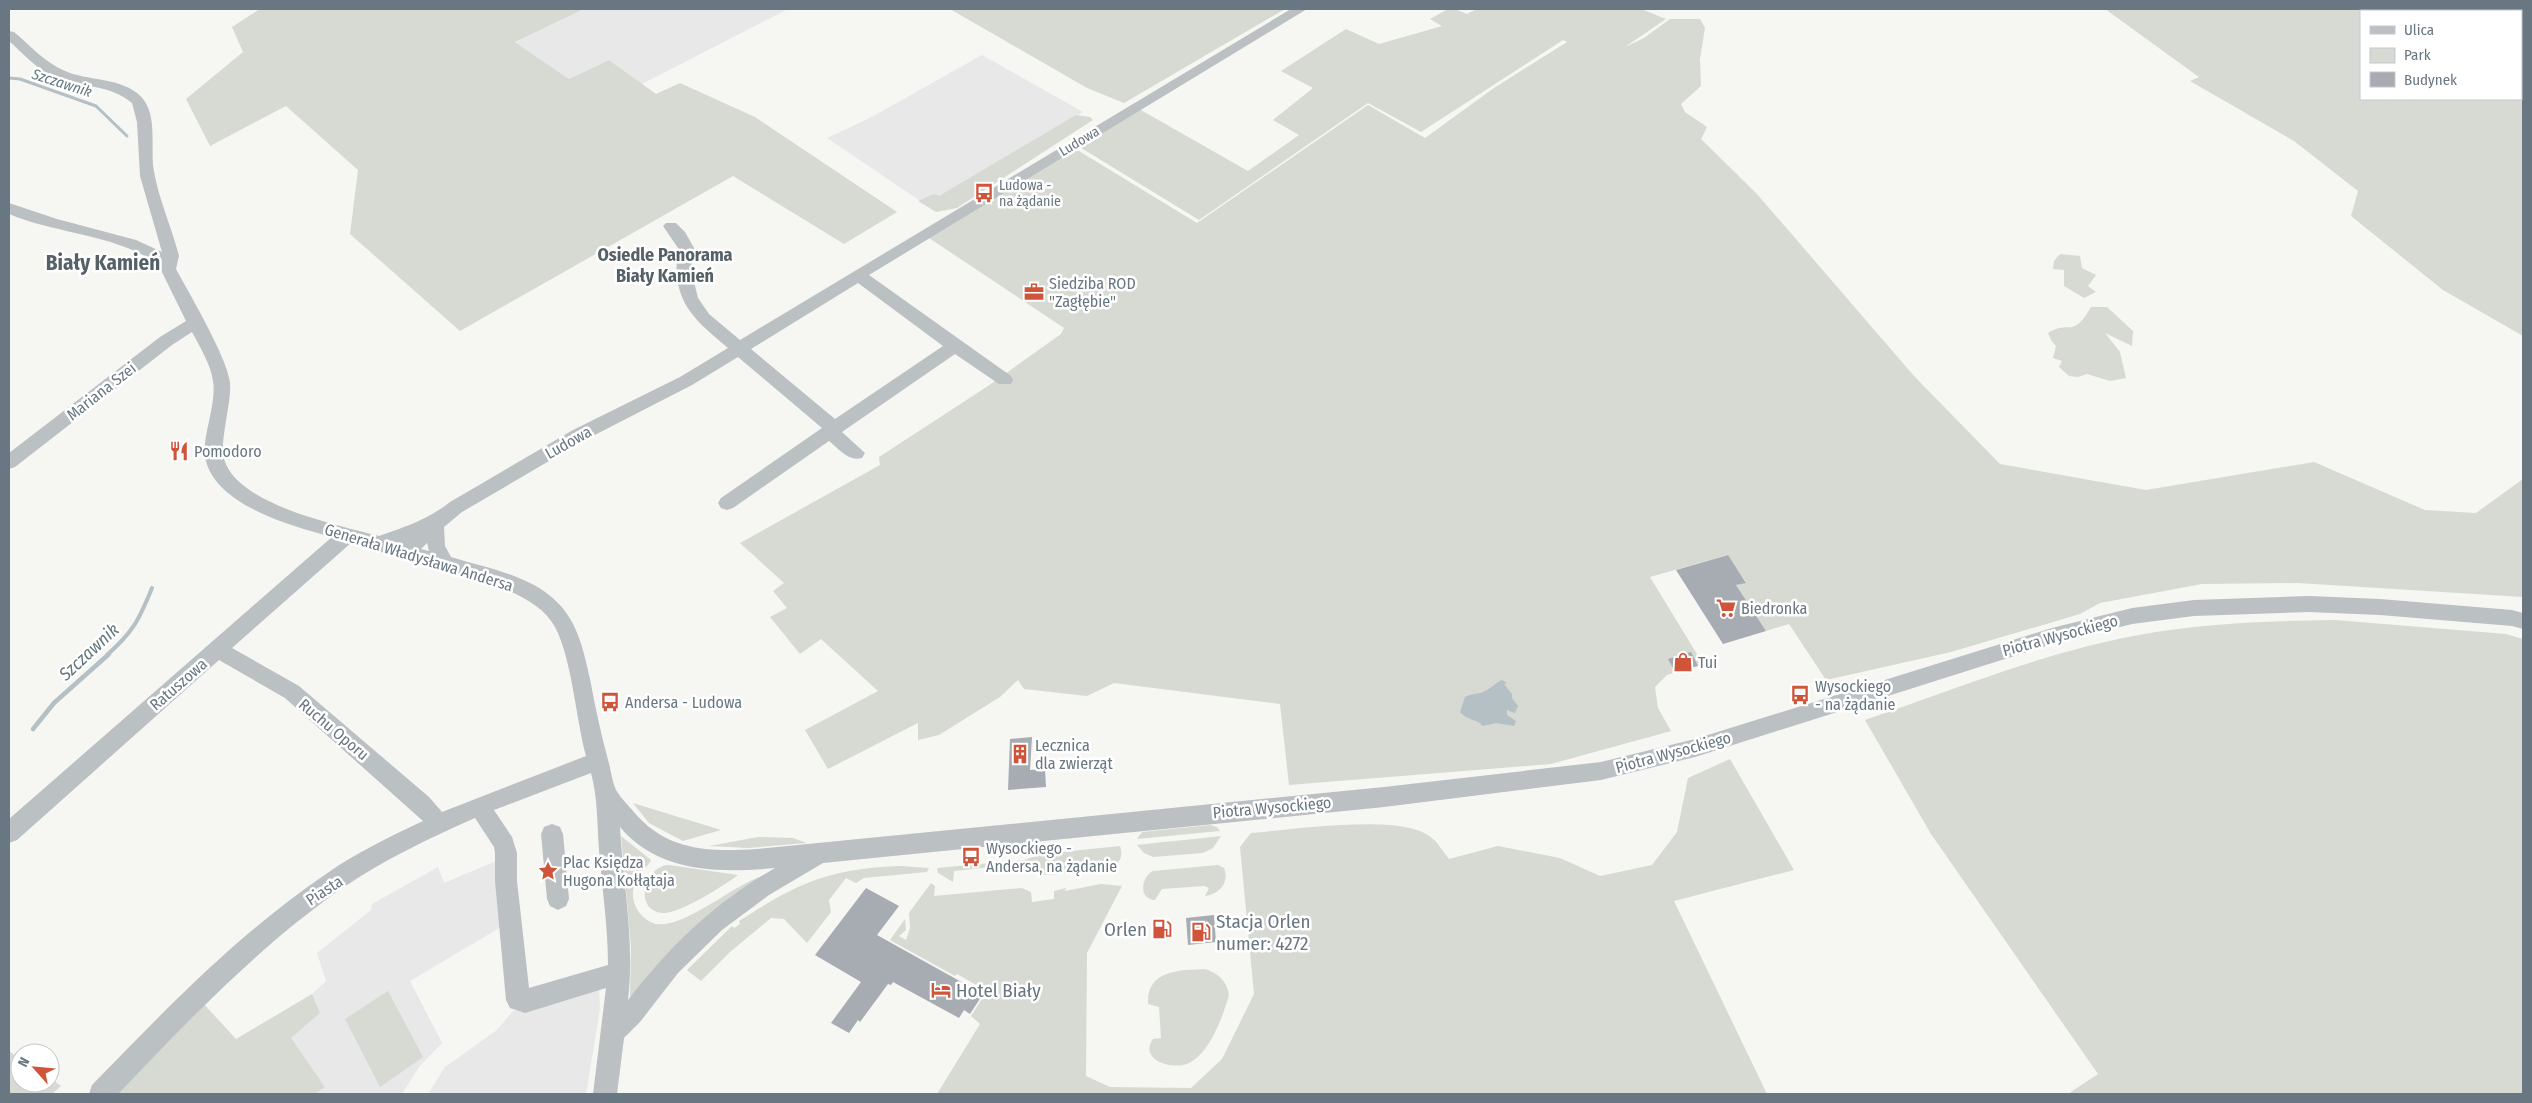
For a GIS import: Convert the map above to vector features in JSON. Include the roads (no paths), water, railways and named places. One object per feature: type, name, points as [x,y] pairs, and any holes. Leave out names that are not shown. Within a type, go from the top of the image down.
[{"type":"street","name":"Ludowa","points":[[408,552],[440,519],[579,435],[686,382],[858,275],[1300,9]]},
{"type":"street","points":[[9,35],[26,47],[41,64],[64,76],[120,88],[138,101],[144,116],[146,167],[171,256],[169,268]]},
{"type":"street","name":"Generała Władysława Andersa","points":[[9,208],[39,220],[154,252],[169,268],[195,323],[214,357],[222,382],[214,440],[214,457],[221,472],[238,492],[262,507],[347,535],[503,580],[533,594],[550,607],[563,622],[574,652],[607,794],[610,851],[619,927],[620,973],[605,1094]]},
{"type":"street","points":[[671,226],[680,236],[686,248],[684,270],[690,299],[703,318],[856,453]]},
{"type":"street","points":[[140,247],[154,246],[164,233]]},
{"type":"street","points":[[858,275],[1004,380]]},
{"type":"street","name":"Mariana Szei","points":[[9,462],[166,342],[195,323]]},
{"type":"street","points":[[727,503],[831,429],[956,346]]},
{"type":"street","points":[[379,544],[440,519]]},
{"type":"street","points":[[440,519],[436,546],[444,563]]},
{"type":"street","name":"Ratuszowa","points":[[9,833],[347,535]]},
{"type":"street","name":"Piotra Wysockiego","points":[[607,794],[623,816],[654,843],[668,851],[695,857],[753,860],[1384,797],[1602,771],[1650,761],[2052,636],[2132,616],[2194,608],[2309,604],[2371,606],[2520,619]]},
{"type":"street","name":"Ruchu Oporu","points":[[217,650],[267,676],[292,692],[421,804],[437,826]]},
{"type":"street","name":"Piasta","points":[[101,1094],[242,954],[303,903],[366,862],[437,826],[480,807],[598,761]]},
{"type":"street","points":[[480,807],[504,844],[506,853],[506,881],[518,1000],[525,1001],[620,973]]},
{"type":"street","points":[[610,851],[616,829],[623,816]]},
{"type":"street","points":[[552,834],[558,899]]},
{"type":"street","name":"Piotra Wysockiego","points":[[614,1031],[632,1014],[670,965],[714,922],[761,888],[808,862],[819,853]]},
{"type":"waterway","name":"Szczawnik","points":[[9,78],[20,79],[96,106],[127,136]]},
{"type":"waterway","name":"Szczawnik","points":[[107,655],[134,625],[152,588]]},
{"type":"waterway","name":"Szczawnik","points":[[33,729],[54,703],[109,654]]},
{"type":"railway","points":[[2434,9],[2438,10]]},
{"type":"place","name":"Ludowa - na żądanie","points":[[984,193]]},
{"type":"place","name":"Siedziba ROD \"Zagłębie\"","points":[[1034,292]]},
{"type":"place","name":"Pomodoro","points":[[179,451]]},
{"type":"place","name":"Biedronka","points":[[1726,608]]},
{"type":"place","name":"Tui","points":[[1683,662]]},
{"type":"place","name":"Wysockiego - na żądanie","points":[[1800,695]]},
{"type":"place","name":"Andersa - Ludowa","points":[[610,702]]},
{"type":"place","name":"Lecznica dla zwierząt","points":[[1020,754]]},
{"type":"place","name":"Wysockiego - Andersa, na żądanie","points":[[971,857]]},
{"type":"place","name":"Plac Księdza Hugona Kołłątaja","points":[[548,871]]},
{"type":"place","name":"Orlen","points":[[1162,929]]},
{"type":"place","name":"Stacja Orlen numer: 4272","points":[[1201,932]]},
{"type":"place","name":"Hotel Biały","points":[[941,990]]},
{"type":"district","name":"Biały Kamień","points":[[103,263]]},
{"type":"district","name":"Osiedle Panorama Biały Kamień","points":[[665,265]]}]
